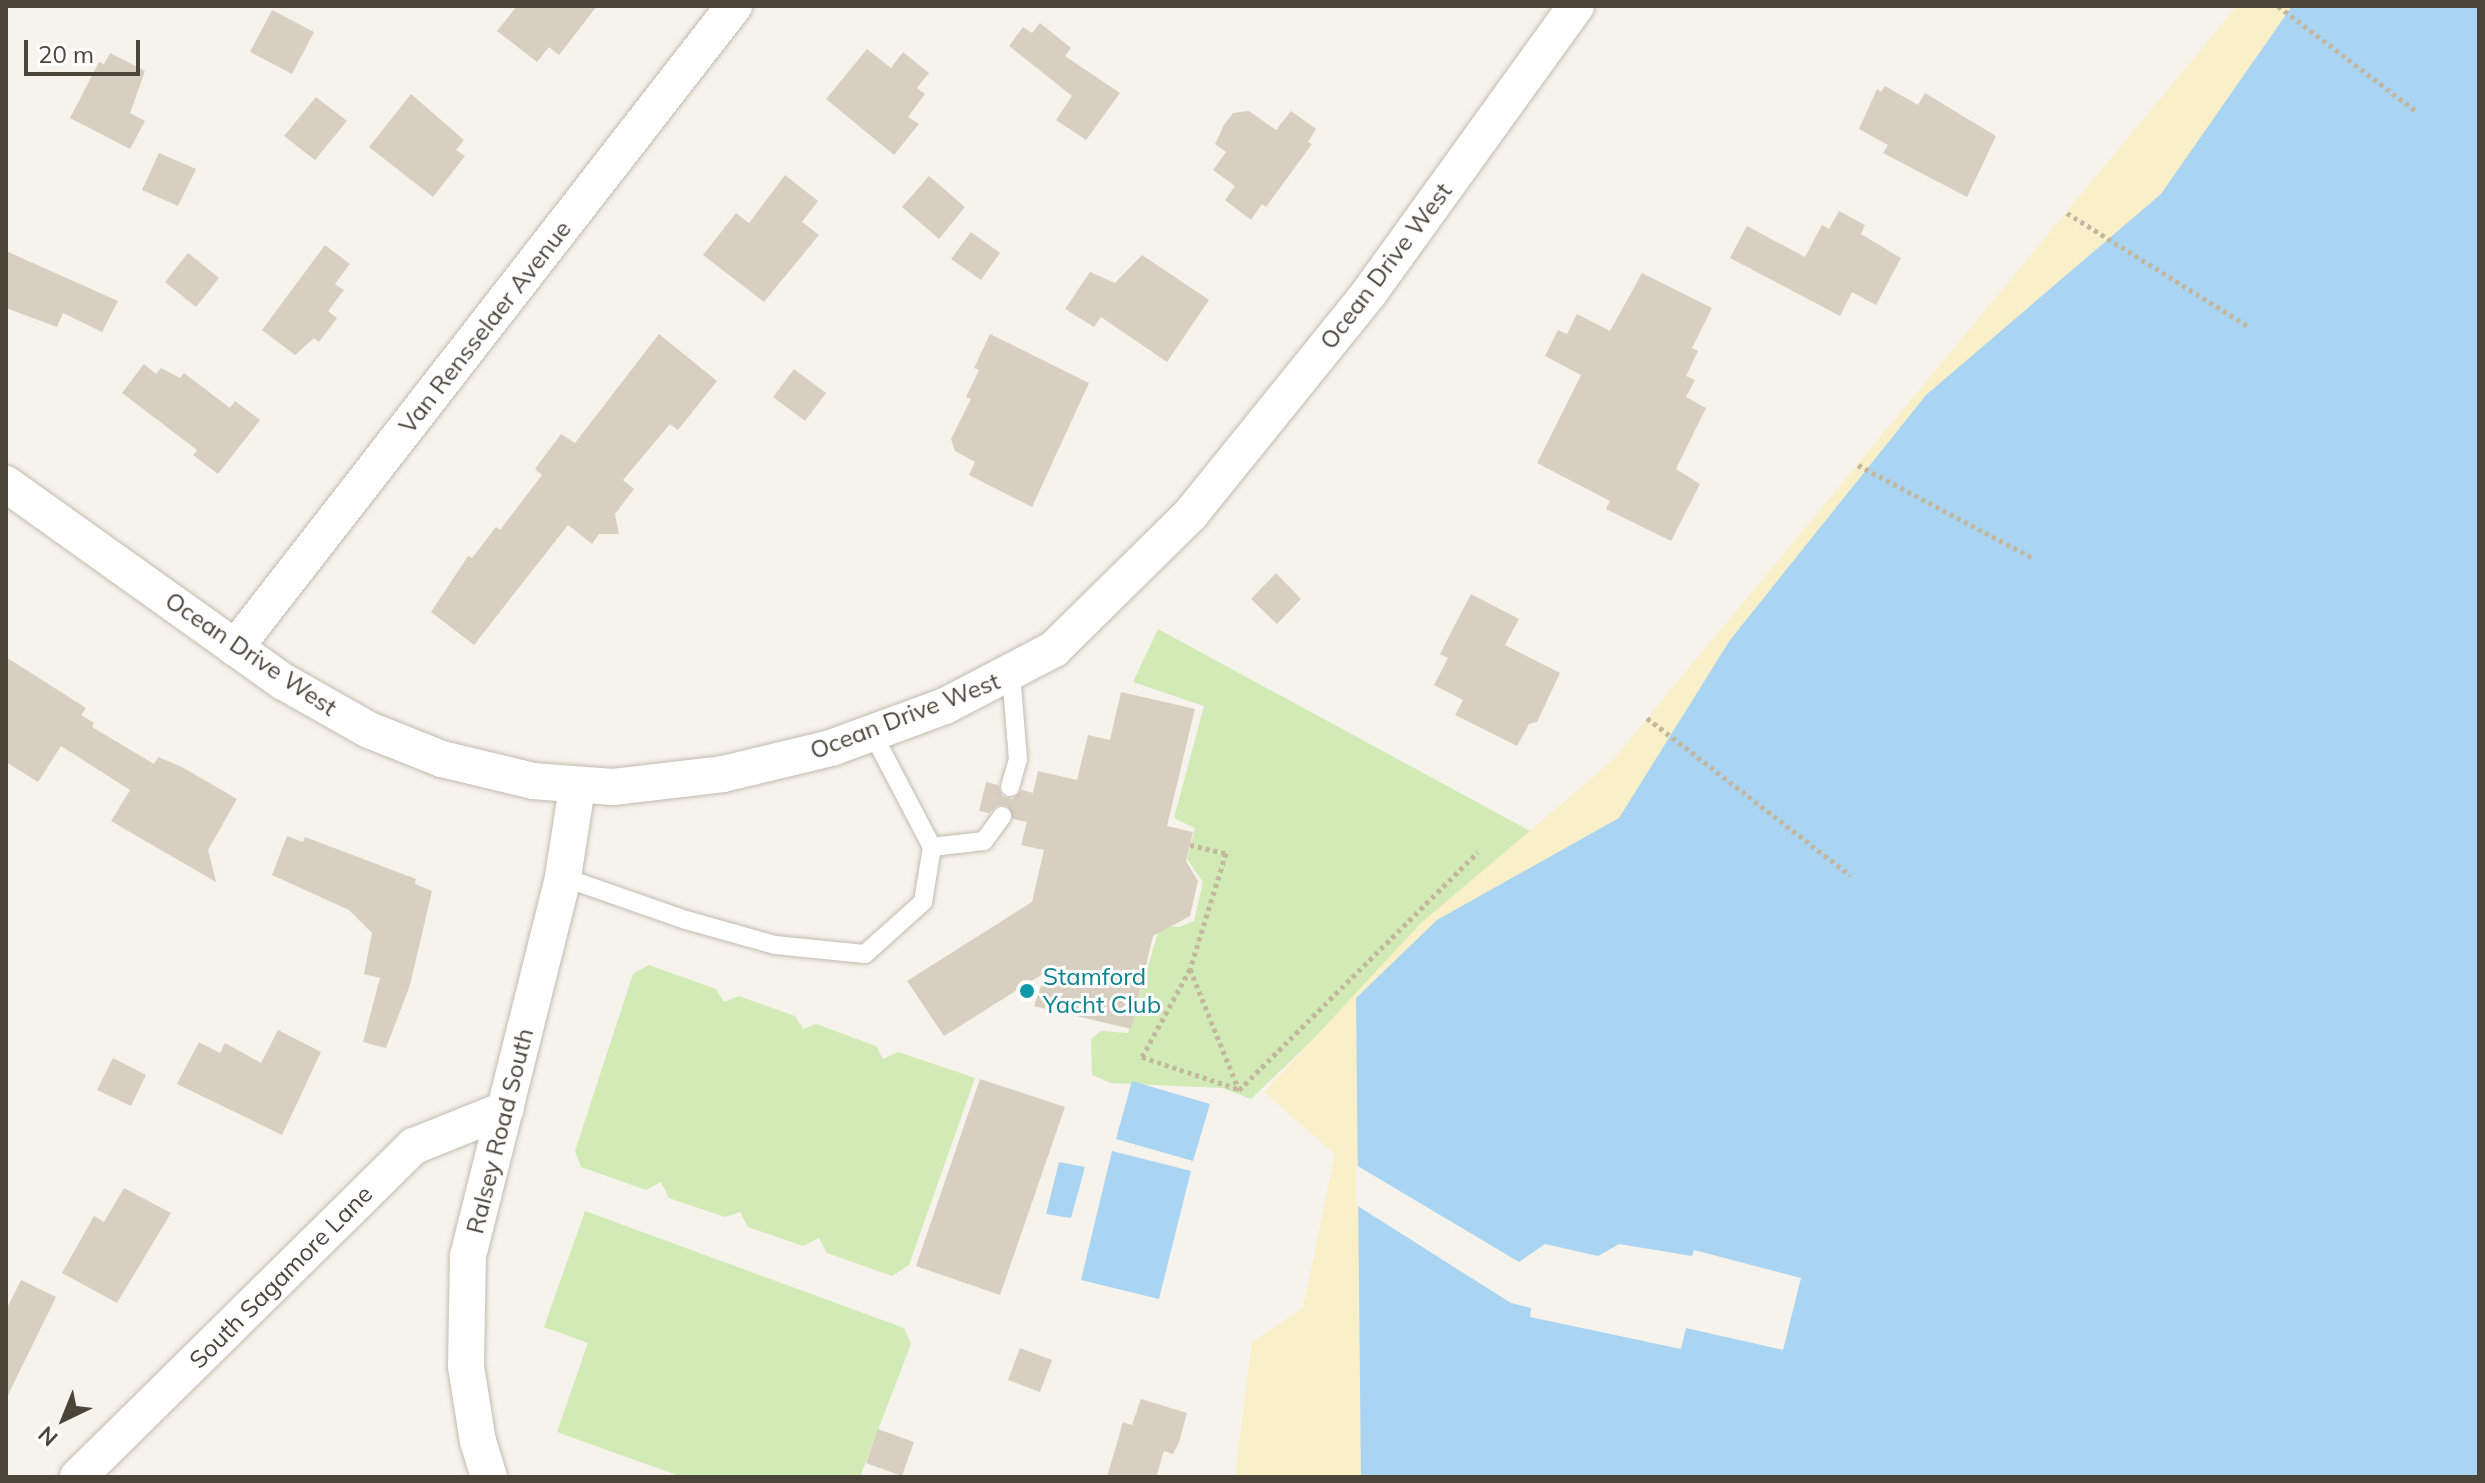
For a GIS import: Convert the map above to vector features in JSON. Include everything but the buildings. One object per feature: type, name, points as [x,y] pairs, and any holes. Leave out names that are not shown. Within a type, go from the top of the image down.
[{"type":"street","name":"Van Rensselaer Avenue","points":[[235,648],[734,6]]},
{"type":"street","name":"Ocean Drive West","points":[[6,484],[99,546],[235,648],[332,710],[407,747],[482,770],[577,788],[683,781],[736,772],[831,748],[1011,674],[1054,649],[1190,515],[1369,293],[1576,6]]},
{"type":"street","name":"Ralsey Road South","points":[[489,1477],[478,1442],[466,1366],[468,1256],[563,877],[577,788]]},
{"type":"street","name":"South Sagamore Lane","points":[[78,1477],[414,1146],[506,1109]]},
{"type":"lane","points":[[1010,787],[1018,759],[1011,674]]},
{"type":"lane","points":[[563,877],[686,920],[775,945],[865,954],[923,902],[932,847],[872,732]]},
{"type":"lane","points":[[932,847],[984,841],[1002,816]]},
{"type":"path","points":[[2278,6],[2417,112]]},
{"type":"path","points":[[2067,213],[2248,326]]},
{"type":"path","points":[[1858,465],[2035,559]]},
{"type":"path","points":[[1647,718],[1850,875]]},
{"type":"path","points":[[1190,845],[1226,853],[1190,969],[1142,1057],[1239,1090]]},
{"type":"path","points":[[1239,1090],[1478,852]]},
{"type":"path","points":[[1190,969],[1239,1090]]},
{"type":"green space","points":[[1158,629],[1530,831],[1251,1099],[1222,1088],[1111,1083],[1092,1075],[1091,1039],[1101,1031],[1128,1033],[1160,926],[1179,927],[1194,921],[1203,882],[1187,859],[1195,828],[1174,818],[1204,706],[1133,682]]},
{"type":"green space","points":[[649,965],[716,989],[724,1002],[739,996],[795,1016],[803,1029],[816,1024],[876,1046],[883,1059],[898,1052],[975,1078],[909,1265],[892,1276],[827,1253],[819,1238],[803,1246],[748,1227],[740,1212],[725,1217],[669,1198],[661,1182],[646,1190],[581,1167],[575,1151],[633,974]]},
{"type":"green space","points":[[585,1211],[904,1328],[911,1344],[860,1477],[682,1477],[557,1432],[588,1343],[544,1327]]},
{"type":"sand","points":[[2237,6],[2436,6],[1453,1477],[1235,1477],[1252,1342],[1303,1308],[1335,1154],[1264,1092],[1421,923],[1612,761]]},
{"type":"water","points":[[2292,6],[2479,6],[2479,1477],[1361,1477],[1356,998],[1437,920],[1619,818],[1730,640],[1926,395],[2161,194]]},
{"type":"water","points":[[1132,1081],[1210,1104],[1193,1161],[1116,1139]]},
{"type":"water","points":[[1112,1151],[1191,1171],[1159,1299],[1081,1280]]},
{"type":"water","points":[[1059,1162],[1085,1167],[1071,1218],[1046,1214]]},
{"type":"pier","points":[[1356,1165],[1519,1262],[1545,1244],[1598,1256],[1619,1244],[1692,1256],[1694,1250],[1801,1278],[1783,1350],[1686,1328],[1681,1349],[1530,1317],[1531,1308],[1511,1303],[1356,1205]]},
{"type":"place","name":"Stamford Yacht Club","points":[[1027,991]]}]
